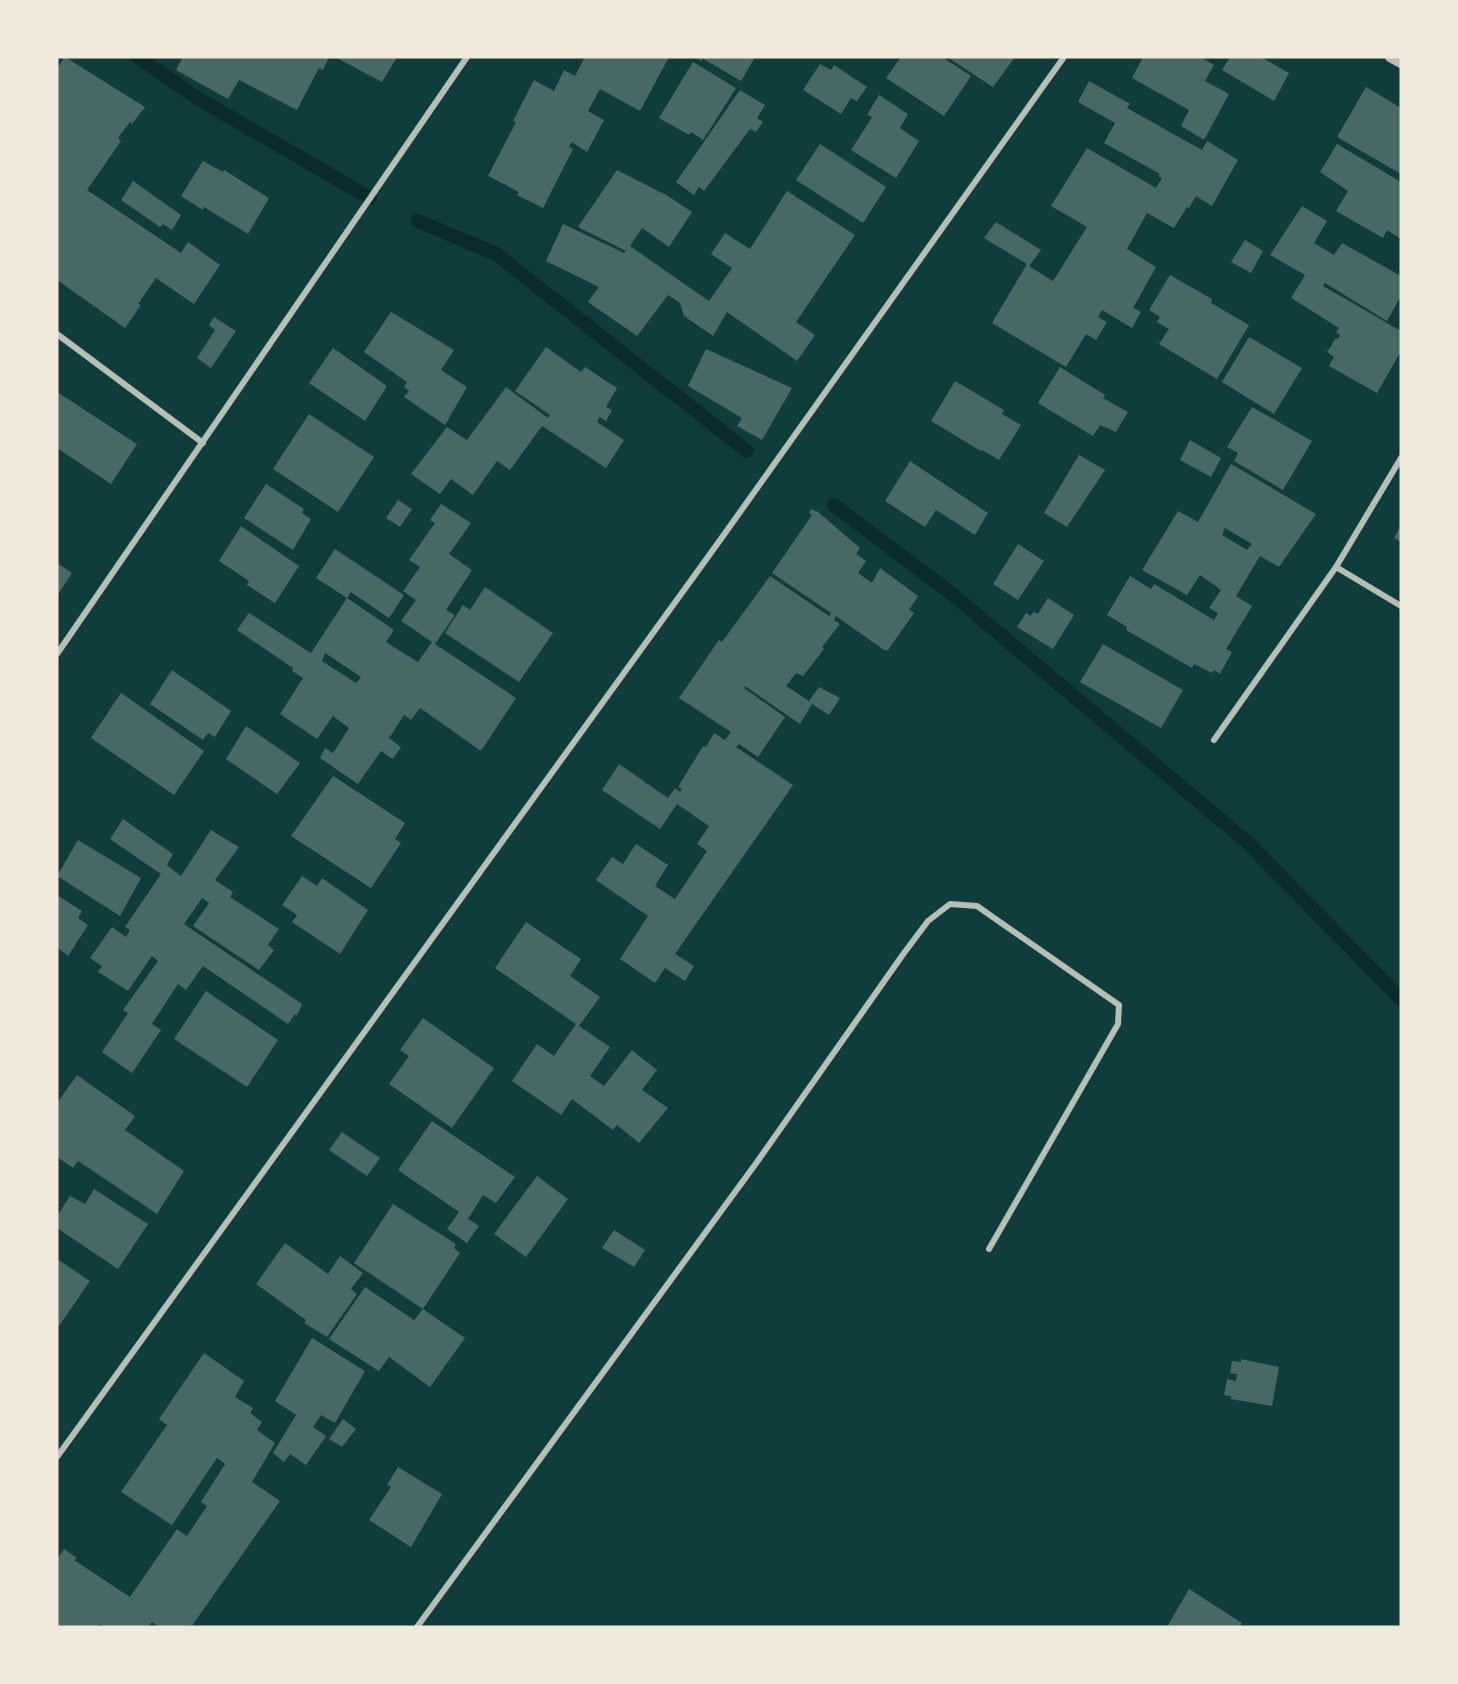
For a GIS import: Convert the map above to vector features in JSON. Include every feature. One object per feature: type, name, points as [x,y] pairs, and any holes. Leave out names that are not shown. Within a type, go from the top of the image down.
[{"type":"street","points":[[57,654],[467,57]]},
{"type":"street","points":[[57,1457],[718,543],[1064,57]]},
{"type":"street","points":[[1390,57],[1401,63]]},
{"type":"street","points":[[57,334],[203,443]]},
{"type":"street","points":[[1214,740],[1336,567],[1401,458]]},
{"type":"street","points":[[1336,567],[1401,606]]},
{"type":"street","points":[[417,1627],[750,1171],[904,953],[928,921],[950,904],[977,906],[1119,1005],[1118,1024],[989,1249]]},
{"type":"building","points":[[65,57],[145,107],[118,138],[121,141],[87,190],[181,253],[188,242],[220,265],[194,304],[156,278],[125,328],[57,280],[57,68]]},
{"type":"building","points":[[183,57],[329,57],[323,70],[319,68],[297,110],[239,80],[228,99],[176,70]]},
{"type":"building","points":[[335,57],[397,57],[382,82]]},
{"type":"building","points":[[585,57],[669,57],[640,111],[600,89],[588,111],[604,120],[587,152],[572,142],[569,147],[573,149],[543,208],[517,195],[519,192],[488,176],[516,122],[513,121],[534,80],[554,91],[564,70],[575,76]]},
{"type":"building","points":[[696,57],[755,57],[741,81],[702,58],[702,61]]},
{"type":"building","points":[[901,57],[942,57],[971,76],[944,116],[886,78]]},
{"type":"building","points":[[947,57],[1015,57],[993,87]]},
{"type":"building","points":[[1143,57],[1200,57],[1214,65],[1205,81],[1229,94],[1204,140],[1181,126],[1189,110],[1132,78]]},
{"type":"building","points":[[1230,57],[1261,57],[1289,73],[1274,101],[1222,70]]},
{"type":"building","points":[[693,62],[736,88],[703,140],[659,118]]},
{"type":"building","points":[[820,64],[831,70],[834,65],[867,87],[857,101],[851,98],[841,114],[803,90]]},
{"type":"building","points":[[1089,81],[1130,104],[1127,108],[1202,150],[1207,141],[1238,160],[1212,206],[1196,196],[1174,228],[1147,213],[1127,249],[1156,267],[1133,308],[1141,312],[1132,328],[1102,310],[1098,317],[1107,322],[1096,340],[1086,334],[1066,367],[992,323],[1027,264],[984,238],[996,222],[1041,250],[1029,266],[1053,281],[1087,227],[1051,206],[1087,148],[1156,188],[1162,178],[1158,176],[1160,174],[1104,143],[1115,123],[1078,102]]},
{"type":"building","points":[[1366,87],[1401,108],[1401,174],[1337,137]]},
{"type":"building","points":[[740,90],[765,105],[757,118],[763,122],[756,132],[750,129],[704,191],[699,187],[694,195],[676,182]]},
{"type":"building","points":[[879,95],[908,114],[900,128],[919,141],[896,178],[851,150],[872,117],[867,115]]},
{"type":"building","points":[[820,144],[886,187],[863,223],[796,180]]},
{"type":"building","points":[[1337,144],[1401,182],[1401,239],[1387,230],[1383,238],[1336,211],[1348,191],[1320,172]]},
{"type":"building","points":[[203,161],[223,172],[224,170],[269,198],[248,234],[181,196]]},
{"type":"building","points":[[617,170],[666,195],[692,212],[669,247],[642,228],[630,246],[709,301],[732,268],[711,254],[725,233],[750,249],[787,191],[855,235],[796,322],[815,335],[797,361],[727,312],[713,336],[684,316],[680,303],[668,295],[637,336],[588,302],[599,287],[546,261],[563,224],[624,253],[626,251],[578,227]]},
{"type":"building","points":[[133,181],[181,215],[172,230],[163,224],[160,227],[121,200]]},
{"type":"building","points":[[1302,206],[1327,221],[1314,243],[1334,255],[1342,243],[1401,276],[1401,296],[1387,321],[1325,283],[1323,286],[1401,331],[1401,351],[1377,393],[1329,366],[1334,357],[1327,352],[1340,335],[1336,332],[1339,328],[1291,298],[1305,275],[1270,255]]},
{"type":"building","points":[[1245,240],[1263,251],[1251,273],[1231,262]]},
{"type":"building","points":[[1170,275],[1212,299],[1211,303],[1249,325],[1217,379],[1159,344],[1169,329],[1157,322],[1160,317],[1149,310]]},
{"type":"building","points":[[391,312],[454,350],[441,370],[467,387],[445,425],[404,397],[409,391],[404,387],[407,382],[364,352]]},
{"type":"building","points":[[214,317],[236,331],[211,368],[197,358],[215,330],[209,325]]},
{"type":"building","points":[[1249,337],[1302,368],[1274,414],[1222,382]]},
{"type":"building","points":[[546,347],[581,372],[585,367],[617,388],[606,407],[612,410],[606,421],[600,417],[597,422],[624,440],[606,468],[542,426],[510,470],[497,461],[473,495],[451,479],[440,494],[411,474],[447,427],[467,440],[506,387],[548,418],[550,415],[515,391]]},
{"type":"building","points":[[333,348],[387,386],[365,421],[309,383]]},
{"type":"building","points":[[706,349],[792,388],[762,440],[737,426],[742,418],[688,386]]},
{"type":"building","points":[[1060,367],[1105,395],[1103,398],[1128,412],[1116,432],[1100,425],[1093,436],[1038,403]]},
{"type":"building","points":[[955,381],[1004,410],[1002,414],[1021,425],[999,460],[931,421]]},
{"type":"building","points":[[57,392],[137,444],[111,484],[57,448]]},
{"type":"building","points":[[1252,407],[1312,441],[1283,490],[1234,461],[1238,453],[1227,447]]},
{"type":"building","points":[[309,414],[374,457],[338,512],[273,469]]},
{"type":"building","points":[[1190,440],[1221,458],[1211,477],[1180,460]]},
{"type":"building","points":[[1079,455],[1105,470],[1067,527],[1044,513]]},
{"type":"building","points":[[910,461],[988,513],[975,535],[936,510],[925,527],[885,501]]},
{"type":"building","points":[[1231,464],[1316,514],[1279,567],[1260,556],[1236,596],[1252,606],[1226,649],[1232,652],[1220,674],[1214,670],[1212,673],[1194,664],[1192,668],[1126,630],[1127,627],[1107,615],[1130,576],[1151,589],[1154,584],[1214,620],[1218,613],[1209,608],[1221,590],[1200,575],[1187,595],[1142,570],[1178,511],[1198,522]],"holes":[[[1225,528],[1252,544],[1247,550],[1222,535]]]},
{"type":"building","points":[[266,484],[304,509],[302,513],[311,519],[293,550],[244,518]]},
{"type":"building","points":[[398,500],[412,509],[400,527],[386,518]]},
{"type":"building","points":[[441,504],[471,523],[449,554],[472,570],[446,610],[455,615],[435,644],[516,698],[481,751],[420,708],[411,720],[404,715],[389,738],[401,747],[393,759],[381,751],[358,784],[320,758],[325,748],[333,753],[349,728],[333,716],[317,739],[280,714],[303,678],[292,671],[293,668],[237,630],[249,613],[311,653],[347,598],[394,630],[386,642],[418,662],[432,642],[401,621],[416,600],[403,591],[420,567],[409,560],[435,523],[430,520]],"holes":[[[325,653],[361,677],[356,683],[322,661]]]},
{"type":"building","points":[[811,509],[818,512],[860,548],[856,554],[866,561],[858,573],[872,583],[880,568],[918,596],[909,610],[914,613],[888,650],[884,650],[836,616],[834,620],[840,624],[822,647],[824,649],[803,676],[796,673],[786,686],[809,701],[819,687],[840,698],[829,715],[812,704],[800,724],[745,686],[744,688],[785,717],[758,757],[739,744],[736,747],[793,785],[675,954],[694,966],[685,981],[665,968],[655,983],[620,959],[648,916],[596,880],[612,857],[623,864],[636,844],[668,865],[655,886],[675,899],[707,851],[697,844],[709,826],[677,804],[660,829],[602,790],[619,764],[668,798],[675,788],[680,792],[682,789],[678,787],[703,746],[706,747],[714,733],[725,740],[731,732],[679,698],[719,640],[722,642],[770,576],[829,616],[831,613],[772,573],[812,515],[809,513]]},
{"type":"building","points":[[1401,525],[1401,542],[1394,538]]},
{"type":"building","points":[[241,526],[299,566],[275,603],[247,585],[249,581],[219,561]]},
{"type":"building","points":[[1018,544],[1044,561],[1018,600],[993,584]]},
{"type":"building","points":[[335,549],[404,595],[389,618],[351,592],[347,598],[316,578]]},
{"type":"building","points":[[57,563],[72,573],[57,596]]},
{"type":"building","points":[[485,587],[553,633],[519,682],[445,633],[463,605],[470,610]]},
{"type":"building","points":[[1048,598],[1074,615],[1053,649],[1017,627],[1026,613],[1031,616],[1033,612],[1038,614]]},
{"type":"building","points":[[1103,644],[1183,690],[1161,728],[1080,682]]},
{"type":"building","points":[[172,670],[231,711],[215,737],[208,733],[203,740],[150,704]]},
{"type":"building","points":[[121,693],[204,751],[174,795],[91,738]]},
{"type":"building","points":[[246,726],[300,763],[277,794],[226,759]]},
{"type":"building","points":[[333,776],[405,823],[395,839],[401,843],[371,888],[291,836]]},
{"type":"building","points":[[123,819],[173,854],[167,865],[181,876],[211,830],[239,847],[215,880],[233,892],[230,897],[279,929],[268,945],[274,950],[259,970],[193,926],[209,903],[202,898],[184,924],[302,1004],[297,1016],[295,1014],[288,1024],[203,966],[186,990],[178,984],[152,1024],[161,1030],[132,1073],[102,1052],[128,1013],[123,1010],[158,961],[152,956],[128,991],[98,972],[102,966],[90,958],[112,927],[126,937],[130,930],[125,927],[161,874],[110,839]]},
{"type":"building","points":[[78,840],[141,878],[120,916],[57,876]]},
{"type":"building","points":[[302,876],[317,886],[322,878],[368,910],[340,954],[292,922],[297,915],[282,905]]},
{"type":"building","points":[[57,895],[82,911],[78,918],[88,925],[68,956],[57,947]]},
{"type":"building","points":[[526,922],[581,959],[570,976],[600,997],[579,1026],[610,1047],[590,1076],[604,1086],[632,1050],[657,1070],[642,1090],[668,1108],[639,1143],[617,1125],[613,1130],[572,1099],[561,1115],[512,1081],[537,1044],[554,1056],[576,1024],[495,968]]},
{"type":"building","points":[[206,991],[278,1040],[247,1087],[174,1039]]},
{"type":"building","points":[[423,1018],[494,1068],[452,1128],[389,1084],[409,1056],[400,1050]]},
{"type":"building","points":[[77,1075],[135,1116],[125,1130],[184,1171],[157,1214],[78,1161],[73,1168],[57,1157],[57,1103]]},
{"type":"building","points":[[432,1121],[515,1177],[496,1203],[483,1195],[468,1219],[479,1226],[467,1243],[447,1229],[459,1212],[398,1170]]},
{"type":"building","points":[[342,1132],[380,1158],[367,1176],[329,1150]]},
{"type":"building","points":[[537,1176],[568,1199],[526,1257],[494,1234]]},
{"type":"building","points":[[94,1189],[148,1224],[118,1269],[57,1228],[57,1216],[70,1196],[85,1204]]},
{"type":"building","points":[[393,1204],[456,1244],[454,1248],[460,1253],[423,1309],[354,1263]]},
{"type":"building","points":[[614,1230],[645,1250],[634,1267],[602,1248]]},
{"type":"building","points":[[285,1243],[328,1274],[340,1256],[363,1273],[351,1289],[357,1294],[327,1337],[304,1323],[306,1320],[256,1284]]},
{"type":"building","points":[[57,1259],[90,1281],[57,1329]]},
{"type":"building","points":[[365,1287],[414,1320],[423,1309],[465,1338],[430,1387],[389,1357],[379,1371],[329,1339]]},
{"type":"building","points":[[312,1338],[365,1371],[335,1423],[321,1415],[313,1427],[326,1436],[306,1465],[290,1454],[284,1462],[273,1453],[296,1415],[275,1401]]},
{"type":"building","points":[[204,1353],[244,1381],[235,1397],[253,1408],[250,1413],[262,1422],[257,1430],[275,1443],[252,1482],[280,1501],[191,1627],[159,1627],[152,1622],[148,1627],[104,1627],[99,1624],[97,1627],[57,1627],[57,1559],[64,1549],[77,1558],[74,1560],[130,1597],[177,1529],[187,1536],[207,1506],[201,1502],[225,1464],[217,1458],[172,1525],[121,1492],[167,1425],[159,1419]]},
{"type":"building","points":[[1241,1359],[1279,1367],[1272,1406],[1231,1399],[1231,1396],[1224,1395],[1227,1379],[1236,1381],[1237,1374],[1230,1373],[1232,1361],[1241,1362]]},
{"type":"building","points":[[343,1419],[356,1429],[342,1447],[329,1439]]},
{"type":"building","points":[[398,1467],[442,1494],[411,1547],[369,1520],[391,1487],[387,1485]]},
{"type":"building","points":[[1189,1589],[1242,1623],[1240,1627],[1167,1627]]},
{"type":"waterway","points":[[138,57],[197,98],[370,198]]},
{"type":"waterway","points":[[418,221],[496,254],[747,451]]},
{"type":"waterway","points":[[834,505],[952,594],[1247,842],[1401,999]]}]
